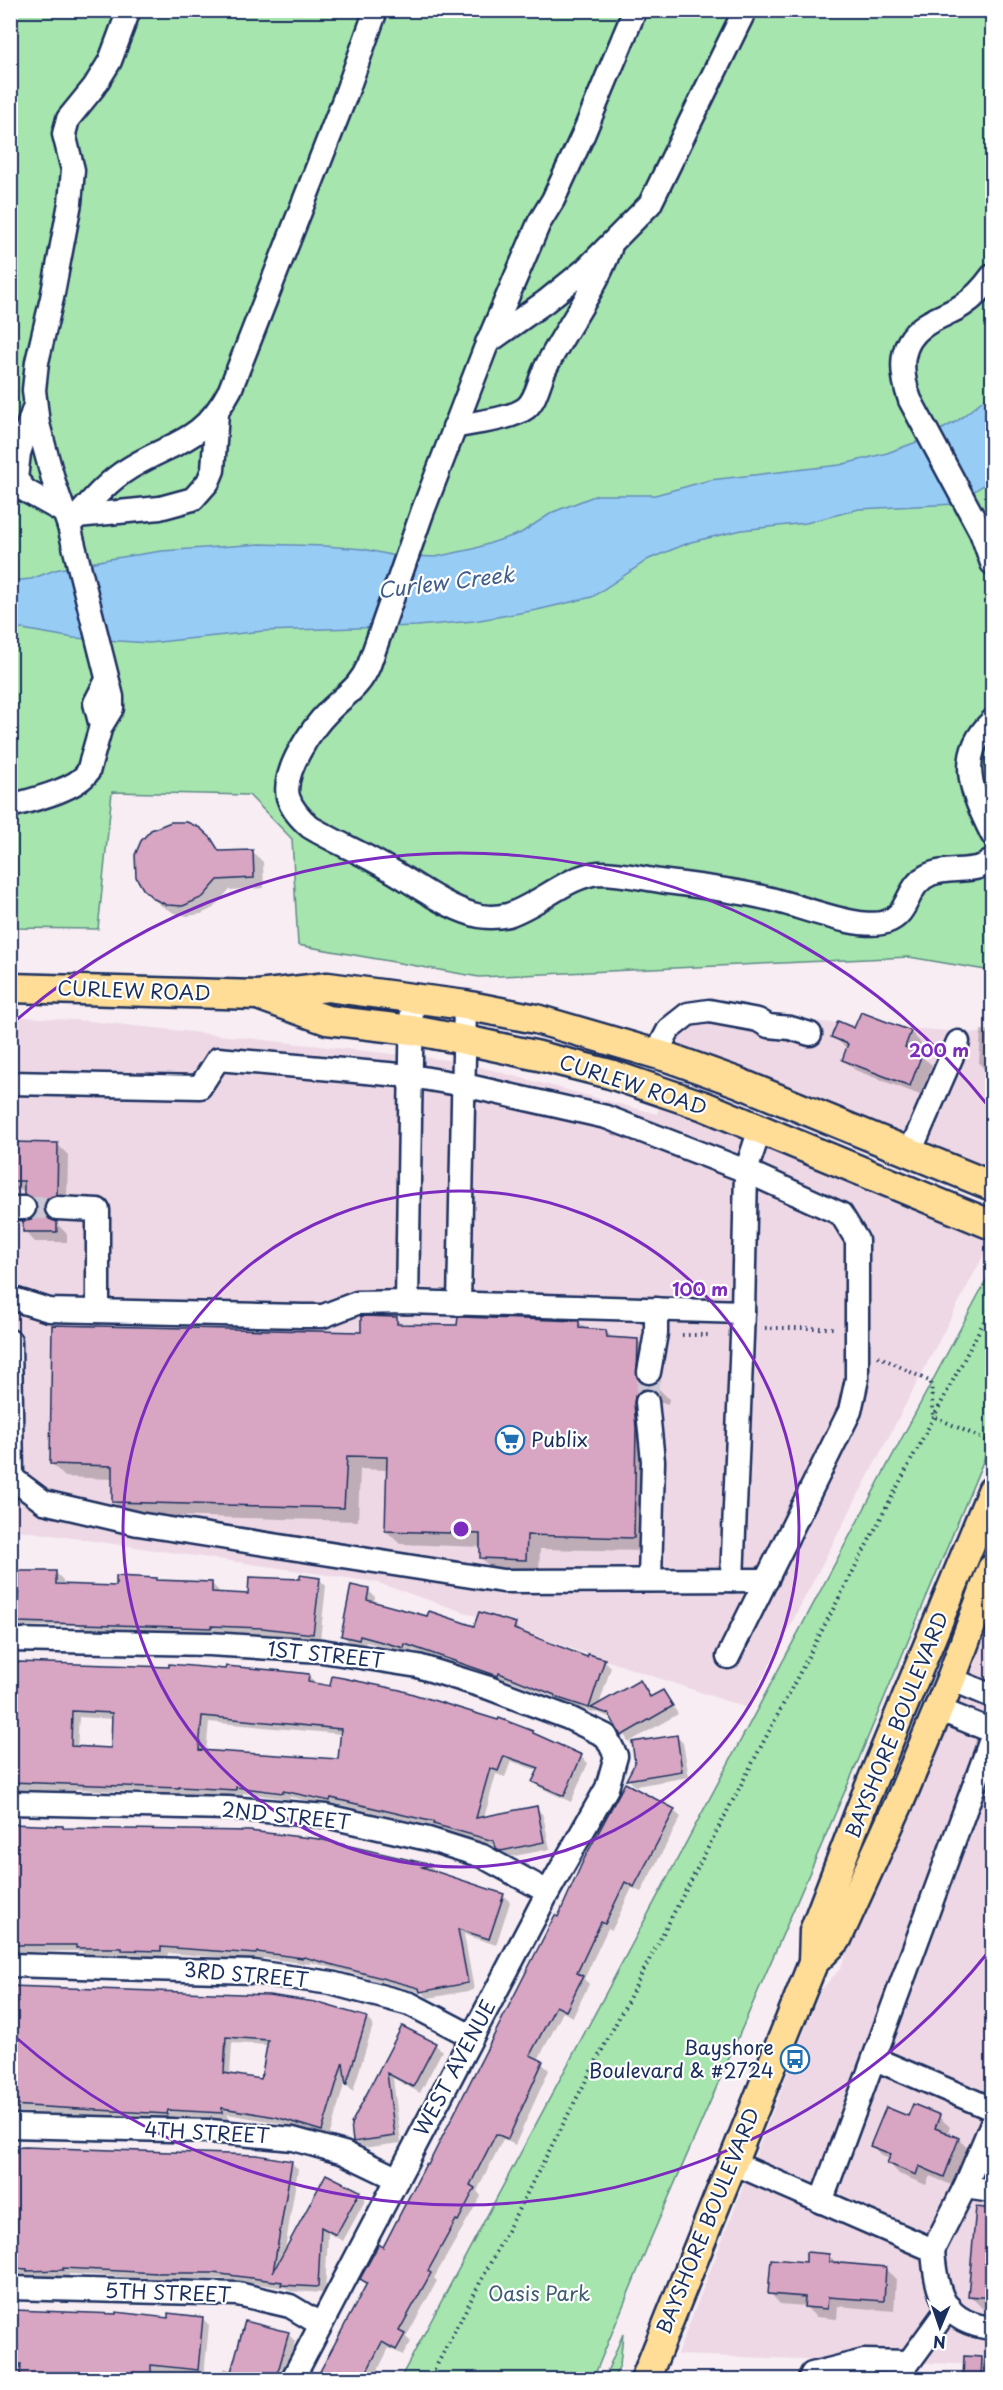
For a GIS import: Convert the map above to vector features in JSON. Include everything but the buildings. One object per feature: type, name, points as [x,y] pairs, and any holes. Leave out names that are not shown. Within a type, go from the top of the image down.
[{"type":"main road","name":"CURLEW ROAD","points":[[10,988],[258,995],[328,987],[412,996],[536,1019],[656,1054],[737,1082],[993,1186]]},
{"type":"main road","name":"CURLEW ROAD","points":[[258,995],[327,1020],[412,1030],[465,1040],[610,1074],[704,1106],[993,1225]]},
{"type":"main road","points":[[610,1074],[711,1091],[993,1207]]},
{"type":"main road","name":"BAYSHORE BOULEVARD","points":[[645,2379],[813,1963],[814,1931],[865,1798],[993,1491]]},
{"type":"main road","name":"BAYSHORE BOULEVARD","points":[[813,1963],[837,1939],[899,1803],[951,1679],[993,1569]]},
{"type":"street","points":[[10,806],[79,782],[88,772],[100,726],[110,713],[113,702],[70,522],[55,486],[35,405],[36,369],[52,298],[72,186],[73,170],[64,142],[65,126],[68,119],[102,77],[129,10]]},
{"type":"street","points":[[70,522],[120,474],[191,437],[205,427],[217,413],[230,390],[345,97],[376,10]]},
{"type":"street","points":[[635,10],[583,135],[553,200],[539,223],[487,343],[422,513],[372,656],[357,686],[328,712],[301,750],[287,783],[290,802],[300,818],[310,827],[384,866],[455,908],[473,915],[491,918],[516,912],[581,877],[599,873],[723,889],[768,898],[857,922],[878,924],[889,921],[899,914],[919,880],[938,872],[985,866],[993,860]]},
{"type":"street","points":[[487,343],[552,297],[612,245],[641,216],[655,196],[694,111],[745,10]]},
{"type":"street","points":[[454,427],[510,416],[530,405],[549,362],[599,278],[612,245]]},
{"type":"street","points":[[993,276],[972,299],[925,325],[907,344],[902,373],[913,405],[981,532],[993,563]]},
{"type":"street","points":[[35,405],[19,453],[16,479],[26,491],[70,522],[160,508],[193,499],[208,482],[213,470],[217,413]]},
{"type":"street","points":[[993,721],[975,741],[971,772],[975,800],[993,834]]},
{"type":"street","points":[[407,1302],[412,996]]},
{"type":"street","points":[[459,1304],[465,1005]]},
{"type":"street","points":[[656,1054],[669,1029],[675,1024],[688,1014],[709,1011],[758,1020],[768,1026],[790,1028],[810,1034]]},
{"type":"street","points":[[910,1152],[958,1042]]},
{"type":"street","points":[[10,1083],[200,1087],[218,1059],[411,1076],[464,1085],[606,1117],[746,1171],[841,1214],[857,1240],[857,1379],[850,1411],[728,1657]]},
{"type":"street","points":[[732,1580],[743,1320],[746,1171],[760,1129]]},
{"type":"street","points":[[57,1208],[98,1210],[98,1311]]},
{"type":"street","points":[[10,1298],[49,1310],[322,1316],[357,1303],[407,1302],[656,1310],[743,1320]]},
{"type":"street","points":[[649,1372],[656,1333],[656,1310]]},
{"type":"street","points":[[10,1341],[12,1478],[45,1502],[138,1524],[503,1581],[767,1580]]},
{"type":"street","points":[[647,1402],[653,1461],[650,1580]]},
{"type":"street","name":"1ST STREET","points":[[10,1640],[209,1644],[310,1650],[418,1666],[489,1688],[569,1718],[606,1736],[616,1756]]},
{"type":"street","points":[[951,1679],[993,1696]]},
{"type":"street","points":[[938,1709],[993,1731]]},
{"type":"street","points":[[821,2202],[993,1737]]},
{"type":"street","name":"WEST AVENUE","points":[[292,2379],[471,2036],[548,1892],[608,1788],[616,1756]]},
{"type":"street","name":"2ND STREET","points":[[10,1803],[228,1808],[326,1816],[428,1839],[482,1856],[548,1892]]},
{"type":"street","name":"3RD STREET","points":[[10,1965],[254,1972],[331,1983],[410,2004],[471,2036]]},
{"type":"street","points":[[875,2059],[993,2109]]},
{"type":"street","points":[[993,2124],[965,2187],[933,2250],[935,2277],[943,2298],[956,2317],[974,2326],[993,2328]]},
{"type":"street","name":"4TH STREET","points":[[10,2126],[210,2131],[293,2139],[344,2153],[396,2178]]},
{"type":"street","points":[[731,2162],[933,2250]]},
{"type":"street","points":[[965,2187],[993,2191]]},
{"type":"street","name":"5TH STREET","points":[[10,2288],[238,2294],[290,2306],[320,2324]]},
{"type":"street","points":[[809,2379],[812,2374],[864,2361],[909,2362],[949,2307]]},
{"type":"path","points":[[429,2379],[933,1416],[993,1306]]},
{"type":"path","points":[[656,1333],[703,1336],[743,1320],[841,1328],[841,1342],[857,1345],[931,1382],[933,1416]]},
{"type":"path","points":[[933,1416],[993,1443]]},
{"type":"shaded area","points":[[666,1011],[992,1034],[992,1172],[664,1042]]},
{"type":"shaded area","points":[[11,1016],[89,1021],[458,1061],[657,1114],[659,1105],[700,1119],[992,1239],[747,1708],[375,1582],[11,1529]]},
{"type":"shaded area","points":[[992,1603],[992,2365],[677,2355],[820,1991],[840,1969],[961,1684]]},
{"type":"green space","points":[[16,10],[992,11],[992,971],[909,957],[479,977],[298,945],[292,839],[249,795],[112,792],[98,929],[11,928],[10,26]]},
{"type":"green space","name":"Oasis Park","points":[[991,1271],[992,1440],[858,1761],[651,2238],[593,2379],[400,2379]]},
{"type":"green space","points":[[623,2334],[620,2365],[613,2379],[604,2379]]},
{"type":"water","name":"Curlew Creek","points":[[992,393],[992,476],[985,484],[955,504],[859,509],[806,523],[742,530],[691,542],[649,559],[592,597],[474,621],[417,626],[264,631],[149,643],[74,638],[11,627],[11,581],[31,579],[55,570],[162,551],[260,544],[325,546],[363,549],[391,555],[435,557],[473,549],[521,533],[553,512],[597,495],[655,495],[710,480],[840,465],[887,453],[922,440],[957,421]]},
{"type":"tunnel","points":[[24,1208],[57,1208]]},
{"type":"tunnel","points":[[647,1402],[649,1372]]},
{"type":"place","name":"Publix","points":[[510,1440]]},
{"type":"place","name":"Bayshore Boulevard & #2724","points":[[795,2059]]}]
